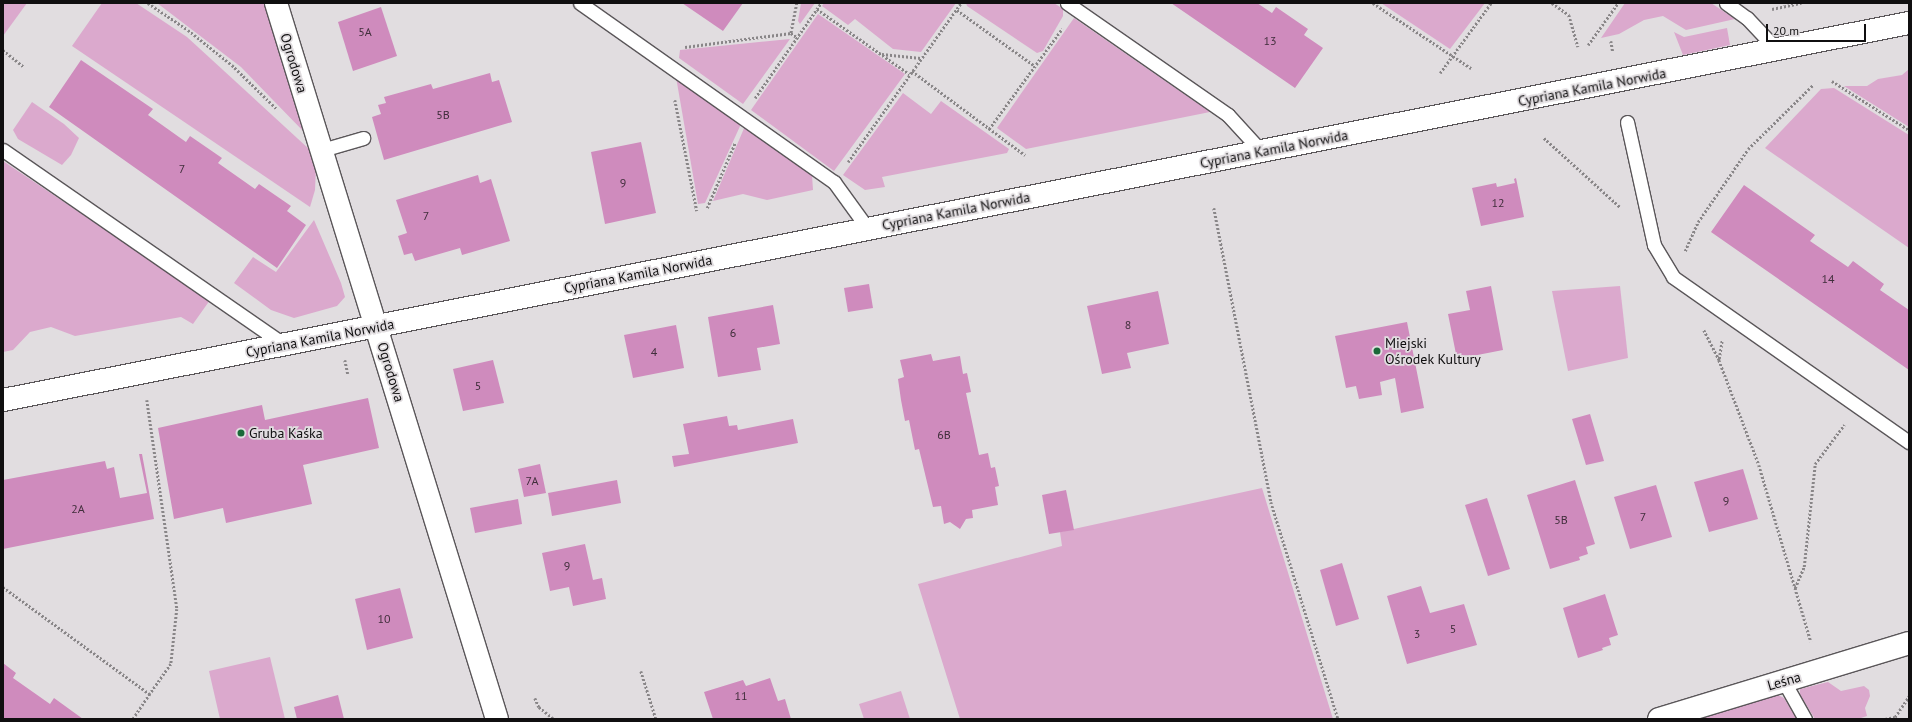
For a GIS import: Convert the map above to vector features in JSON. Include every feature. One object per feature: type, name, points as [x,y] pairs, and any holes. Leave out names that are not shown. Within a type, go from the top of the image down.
[{"type":"street","name":"Ogrodowa","points":[[276,3],[497,719]]},
{"type":"street","name":"Cypriana Kamila Norwida","points":[[3,400],[1261,151],[1778,51],[1909,23]]},
{"type":"street","name":"Leśna","points":[[1659,719],[1783,680],[1909,643]]},
{"type":"lane","points":[[580,3],[744,117],[834,182],[868,229]]},
{"type":"lane","points":[[1726,3],[1747,18],[1778,51]]},
{"type":"lane","points":[[1072,6],[1228,115],[1261,151]]},
{"type":"lane","points":[[1627,122],[1651,236],[1658,254],[1673,277],[1909,442]]},
{"type":"lane","points":[[322,150],[363,138]]},
{"type":"lane","points":[[3,150],[286,345]]},
{"type":"lane","points":[[1783,680],[1806,719]]},
{"type":"path","points":[[148,3],[188,30],[232,65],[283,115]]},
{"type":"path","points":[[791,33],[797,3]]},
{"type":"path","points":[[707,208],[744,117],[821,3]]},
{"type":"path","points":[[834,182],[909,74],[961,3]]},
{"type":"path","points":[[1373,3],[1471,68]]},
{"type":"path","points":[[1440,74],[1491,3]]},
{"type":"path","points":[[1552,3],[1569,15],[1578,47]]},
{"type":"path","points":[[1588,45],[1618,3]]},
{"type":"path","points":[[988,129],[1035,66],[1072,6]]},
{"type":"path","points":[[817,9],[909,74]]},
{"type":"path","points":[[957,10],[1035,66]]},
{"type":"path","points":[[649,51],[791,33],[798,38]]},
{"type":"path","points":[[3,50],[24,67]]},
{"type":"path","points":[[882,54],[921,58]]},
{"type":"path","points":[[668,65],[697,211]]},
{"type":"path","points":[[912,71],[1025,156]]},
{"type":"path","points":[[1832,82],[1909,130]]},
{"type":"path","points":[[1673,277],[1698,222],[1748,149],[1813,85]]},
{"type":"path","points":[[1544,138],[1651,236]]},
{"type":"path","points":[[1214,208],[1271,502],[1338,719]]},
{"type":"path","points":[[1701,324],[1719,360],[1759,465],[1819,670]]},
{"type":"path","points":[[132,719],[171,664],[177,609],[147,399]]},
{"type":"path","points":[[1795,589],[1804,567],[1815,464],[1846,421]]},
{"type":"path","points":[[3,587],[150,694]]},
{"type":"path","points":[[641,671],[656,719]]},
{"type":"path","points":[[1885,719],[1894,716],[1909,696]]},
{"type":"path","points":[[535,698],[539,707],[554,719]]},
{"type":"shaded area","points":[[3,3],[27,3],[3,36]]},
{"type":"shaded area","points":[[102,3],[136,3],[187,37],[309,149],[316,167],[315,190],[310,207],[72,46]]},
{"type":"shaded area","points":[[157,3],[265,3],[305,133],[241,67]]},
{"type":"shaded area","points":[[801,3],[815,3],[800,24],[798,21]]},
{"type":"shaded area","points":[[824,3],[956,3],[921,52],[893,49],[855,19],[848,25],[822,6]]},
{"type":"shaded area","points":[[966,3],[1054,3],[1063,9],[1063,16],[1043,51],[1037,53],[967,6]]},
{"type":"shaded area","points":[[1381,3],[1485,3],[1450,49]]},
{"type":"shaded area","points":[[1625,3],[1711,3],[1735,19],[1686,30],[1663,16],[1644,20],[1619,34],[1601,38]]},
{"type":"shaded area","points":[[818,14],[905,74],[834,171],[751,110]]},
{"type":"shaded area","points":[[1074,18],[1210,112],[1026,149],[997,128]]},
{"type":"shaded area","points":[[1727,28],[1730,45],[1683,55],[1674,32],[1684,37]]},
{"type":"shaded area","points":[[790,39],[743,104],[679,58],[680,50]]},
{"type":"shaded area","points":[[1909,69],[1909,127],[1844,86],[1867,86],[1878,79],[1902,75]]},
{"type":"shaded area","points":[[676,77],[741,124],[705,203],[698,204]]},
{"type":"shaded area","points":[[1834,88],[1909,135],[1909,248],[1765,148],[1821,89]]},
{"type":"shaded area","points":[[903,93],[931,114],[941,101],[1009,149],[1007,153],[882,177],[885,187],[865,190],[843,175]]},
{"type":"shaded area","points":[[32,102],[64,124],[79,138],[71,155],[62,165],[18,139],[13,130]]},
{"type":"shaded area","points":[[745,126],[812,175],[813,190],[767,200],[743,194],[713,201]]},
{"type":"shaded area","points":[[3,161],[210,300],[193,324],[181,317],[75,336],[51,327],[30,332],[13,350],[3,352]]},
{"type":"shaded area","points":[[314,220],[341,283],[345,297],[337,306],[294,318],[271,310],[234,283],[253,257],[276,272]]},
{"type":"shaded area","points":[[1620,286],[1628,358],[1568,371],[1552,291]]},
{"type":"shaded area","points":[[1262,488],[1333,719],[960,719],[918,584],[1062,546],[1060,532]]},
{"type":"shaded area","points":[[270,657],[285,719],[220,719],[209,671]]},
{"type":"shaded area","points":[[1828,682],[1841,691],[1864,686],[1869,690],[1870,696],[1865,708],[1867,716],[1858,719],[1815,719],[1800,695],[1800,689]]},
{"type":"shaded area","points":[[901,691],[910,719],[864,719],[859,704]]},
{"type":"shaded area","points":[[1776,694],[1784,698],[1797,719],[1693,719]]},
{"type":"building","points":[[682,3],[743,3],[723,31]]},
{"type":"building","points":[[1171,3],[1257,3],[1272,13],[1276,7],[1308,29],[1304,35],[1323,48],[1295,88]]},
{"type":"building","points":[[381,7],[397,56],[353,71],[338,22]]},
{"type":"building","points":[[81,60],[153,109],[148,115],[186,142],[190,136],[222,158],[218,163],[255,189],[259,184],[291,206],[287,211],[306,225],[277,268],[49,107]]},
{"type":"building","points":[[490,73],[492,82],[499,80],[512,122],[384,160],[372,117],[381,114],[378,105],[386,103],[384,97],[431,84],[433,89]]},
{"type":"building","points":[[641,142],[656,213],[605,224],[591,152]]},
{"type":"building","points":[[478,175],[480,183],[491,179],[510,241],[462,255],[460,248],[415,261],[412,253],[404,255],[398,236],[407,233],[396,200]]},
{"type":"building","points":[[1516,178],[1524,217],[1481,226],[1472,188],[1496,183],[1497,187],[1515,183],[1514,179]]},
{"type":"building","points":[[1744,185],[1815,235],[1810,241],[1848,267],[1853,261],[1884,284],[1880,290],[1909,310],[1909,370],[1711,232]]},
{"type":"building","points":[[869,284],[873,308],[848,312],[844,288]]},
{"type":"building","points":[[1491,286],[1503,350],[1457,359],[1448,314],[1470,310],[1466,291]]},
{"type":"building","points":[[1158,291],[1169,344],[1127,353],[1131,368],[1102,374],[1087,306]]},
{"type":"building","points":[[773,305],[780,344],[757,348],[761,370],[718,377],[708,317]]},
{"type":"building","points":[[1407,322],[1424,408],[1401,413],[1395,378],[1380,382],[1382,395],[1359,399],[1356,386],[1346,388],[1335,336]]},
{"type":"building","points":[[676,325],[684,368],[633,378],[624,335]]},
{"type":"building","points":[[931,354],[933,361],[960,356],[963,374],[967,373],[971,392],[966,393],[979,455],[988,453],[991,468],[995,467],[999,486],[995,487],[998,505],[972,510],[973,518],[966,519],[960,529],[950,522],[944,524],[941,506],[933,507],[919,449],[915,450],[909,420],[905,421],[901,400],[898,379],[904,377],[900,360]]},
{"type":"building","points":[[493,360],[504,403],[463,411],[453,369]]},
{"type":"building","points":[[368,398],[379,448],[303,465],[312,504],[226,523],[223,508],[174,519],[158,428],[262,405],[265,420]]},
{"type":"building","points":[[1590,414],[1604,461],[1586,465],[1572,419]]},
{"type":"building","points":[[727,416],[729,426],[737,425],[738,430],[793,419],[798,443],[674,467],[672,456],[689,454],[683,424]]},
{"type":"building","points":[[139,454],[142,454],[154,519],[3,549],[3,480],[105,461],[107,469],[114,467],[120,498],[147,493]]},
{"type":"building","points":[[540,464],[546,493],[524,497],[518,469]]},
{"type":"building","points":[[1743,469],[1758,519],[1709,532],[1694,482]]},
{"type":"building","points":[[617,480],[621,503],[552,516],[548,493]]},
{"type":"building","points":[[1575,480],[1595,544],[1586,547],[1588,554],[1579,557],[1580,560],[1550,569],[1527,495]]},
{"type":"building","points":[[1656,485],[1672,537],[1630,549],[1614,497]]},
{"type":"building","points":[[1066,490],[1074,530],[1049,534],[1042,495]]},
{"type":"building","points":[[1487,498],[1510,569],[1488,576],[1465,505]]},
{"type":"building","points":[[518,499],[522,524],[475,533],[470,508]]},
{"type":"building","points":[[585,544],[593,580],[602,578],[606,599],[573,606],[569,587],[550,591],[542,553]]},
{"type":"building","points":[[1342,563],[1359,619],[1336,626],[1320,570]]},
{"type":"building","points":[[1421,586],[1430,613],[1464,604],[1477,645],[1407,664],[1387,596]]},
{"type":"building","points":[[400,588],[413,638],[367,650],[355,599]]},
{"type":"building","points":[[1605,594],[1618,635],[1609,638],[1611,645],[1602,648],[1603,650],[1578,658],[1563,608]]},
{"type":"building","points":[[3,663],[16,673],[13,678],[50,704],[54,698],[83,719],[3,719]]},
{"type":"building","points":[[770,678],[778,701],[785,699],[791,719],[713,719],[704,692],[743,680],[746,686]]},
{"type":"building","points":[[338,695],[344,719],[297,719],[294,707]]},
{"type":"place","name":"Miejski Ośrodek Kultury","points":[[1377,351]]},
{"type":"place","name":"Gruba Kaśka","points":[[241,433]]}]
